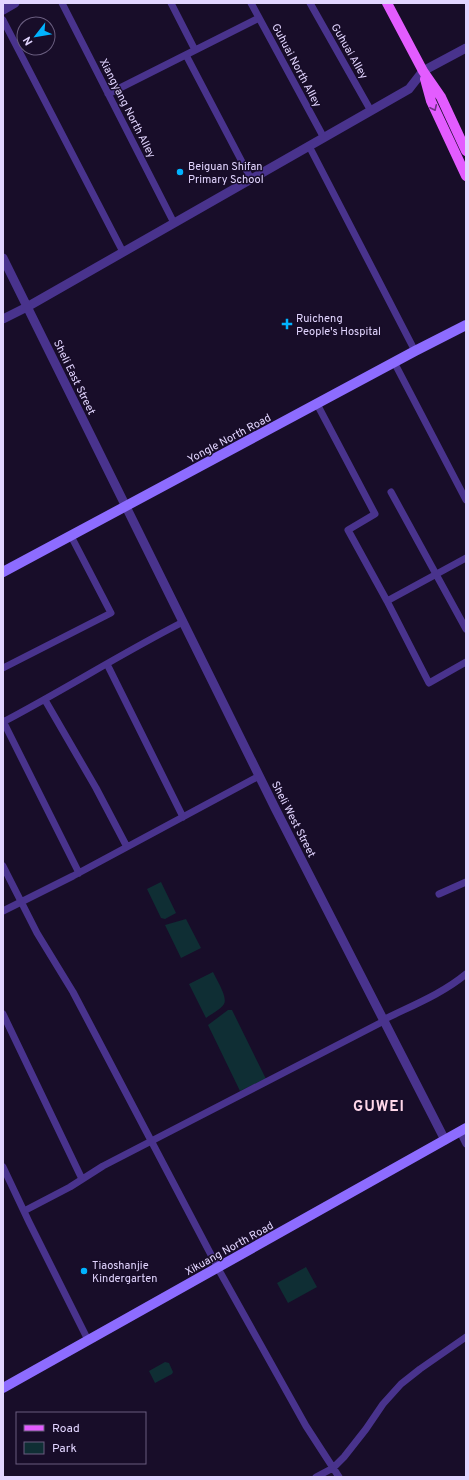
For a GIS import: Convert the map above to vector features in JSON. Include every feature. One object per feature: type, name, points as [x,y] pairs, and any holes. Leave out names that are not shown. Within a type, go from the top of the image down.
[{"type":"main road","points":[[387,3],[423,71],[441,97],[466,151]]},
{"type":"main road","points":[[423,71],[431,101],[466,176]]},
{"type":"main road","name":"Yongle North Road","points":[[3,572],[394,362],[466,325]]},
{"type":"main road","name":"Xikuang North Road","points":[[3,1394],[445,1140],[465,1136]]},
{"type":"main road","name":"Xikuang North Road","points":[[3,1388],[88,1340],[465,1136]]},
{"type":"street","points":[[3,10],[15,3]]},
{"type":"street","name":"Xiangyang North Alley","points":[[62,3],[174,223]]},
{"type":"street","points":[[171,3],[195,50]]},
{"type":"street","name":"Guhuai North Alley","points":[[251,3],[324,138]]},
{"type":"street","name":"Guhuai Alley","points":[[310,3],[371,110]]},
{"type":"street","points":[[108,94],[259,18]]},
{"type":"street","points":[[3,20],[124,252]]},
{"type":"street","points":[[3,320],[409,89],[423,71],[466,48]]},
{"type":"street","points":[[186,55],[251,179]]},
{"type":"street","points":[[309,146],[415,351]]},
{"type":"street","name":"Sheli East Street","points":[[3,258],[126,507]]},
{"type":"street","points":[[394,362],[466,500]]},
{"type":"street","points":[[317,404],[375,514],[348,530],[430,683],[466,662]]},
{"type":"street","points":[[391,492],[466,629]]},
{"type":"street","name":"Sheli West Street","points":[[126,507],[259,776],[445,1140]]},
{"type":"street","points":[[3,668],[111,613],[71,536]]},
{"type":"street","points":[[387,601],[466,558]]},
{"type":"street","points":[[79,873],[3,722],[183,622]]},
{"type":"street","points":[[107,664],[183,817]]},
{"type":"street","points":[[45,700],[96,788],[127,847]]},
{"type":"street","points":[[3,911],[79,873],[259,776]]},
{"type":"street","points":[[3,866],[38,933],[73,992],[219,1270],[306,1426],[339,1477]]},
{"type":"street","points":[[439,894],[466,882]]},
{"type":"street","points":[[24,1211],[103,1166],[447,987],[466,974]]},
{"type":"street","points":[[3,1014],[82,1179]]},
{"type":"street","points":[[3,1167],[88,1340]]},
{"type":"street","points":[[316,1477],[333,1468],[344,1457],[383,1404],[401,1384],[466,1337]]},
{"type":"green space","points":[[161,882],[176,913],[165,919],[161,918],[147,889]]},
{"type":"green space","points":[[186,919],[201,948],[181,958],[165,925]]},
{"type":"green space","points":[[213,972],[223,993],[225,1001],[220,1008],[206,1018],[189,984]]},
{"type":"green space","points":[[228,1010],[232,1010],[266,1079],[240,1091],[208,1025]]},
{"type":"green space","points":[[306,1267],[317,1287],[288,1303],[277,1283]]},
{"type":"green space","points":[[165,1362],[169,1363],[173,1372],[155,1383],[149,1371]]},
{"type":"place","name":"Beiguan Shifan Primary School","points":[[180,172]]},
{"type":"place","name":"Ruicheng People's Hospital","points":[[287,324]]},
{"type":"place","name":"Tiaoshanjie Kindergarten","points":[[84,1271]]},
{"type":"district","name":"GUWEI","points":[[379,1106]]}]
